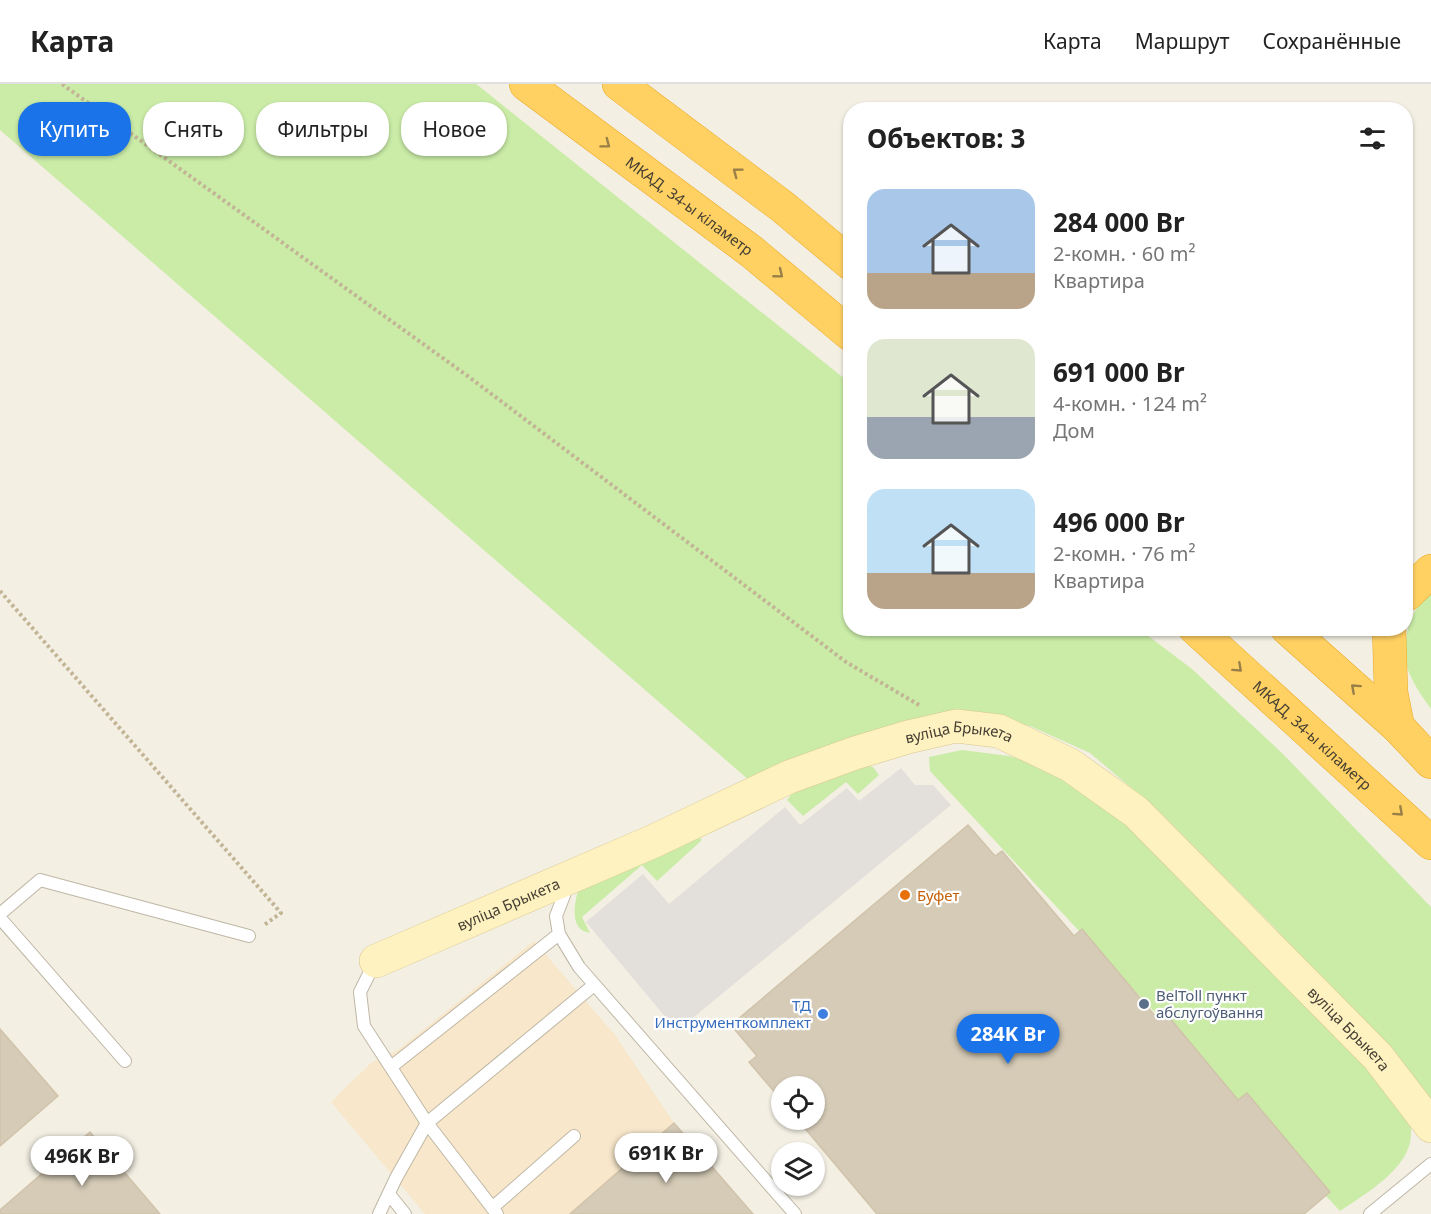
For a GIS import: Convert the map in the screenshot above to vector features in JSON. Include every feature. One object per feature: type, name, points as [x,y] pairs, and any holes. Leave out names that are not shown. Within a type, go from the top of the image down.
[{"type":"highway","name":"МКАД, 34-ы кіламетр","points":[[526,84],[752,252],[843,328]]},
{"type":"highway","points":[[619,84],[783,207],[843,257]]},
{"type":"highway","points":[[1413,570],[1431,560]]},
{"type":"highway","points":[[1413,588],[1431,571]]},
{"type":"highway","name":"МКАД, 34-ы кіламетр","points":[[1204,636],[1431,843]]},
{"type":"highway","points":[[1296,636],[1398,727],[1431,762]]},
{"type":"highway","points":[[1389,636],[1391,692],[1398,727]]},
{"type":"street","name":"вуліца Брыкета","points":[[376,961],[654,841],[789,777],[855,753],[956,726],[999,731],[1070,765],[1136,812],[1378,1058],[1431,1126]]},
{"type":"lane","points":[[571,875],[556,916],[559,934],[579,967],[795,1214]]},
{"type":"lane","points":[[125,1061],[0,916],[40,880],[249,936]]},
{"type":"lane","points":[[391,1067],[559,934]]},
{"type":"lane","points":[[376,961],[360,992],[364,1026],[427,1123],[495,1211],[574,1136]]},
{"type":"lane","points":[[380,1214],[427,1123],[594,984]]},
{"type":"lane","points":[[1370,1214],[1431,1164]]},
{"type":"lane","points":[[389,1194],[405,1214]]},
{"type":"path","points":[[62,84],[469,377],[846,662],[956,726]]},
{"type":"path","points":[[0,591],[281,913],[249,936]]},
{"type":"shaded area","points":[[901,768],[915,785],[933,785],[951,805],[677,1031],[586,922],[643,874],[669,904],[785,807],[800,825],[847,788],[859,801]]},
{"type":"shaded area","points":[[534,941],[615,1035],[674,1123],[748,1214],[425,1214],[331,1102],[372,1062],[398,1050]]},
{"type":"green space","points":[[0,84],[476,84],[499,102],[401,102],[401,156],[507,156],[507,109],[843,377],[843,636],[1148,636],[1192,669],[1282,753],[1431,907],[1431,1103],[1393,1054],[1272,925],[1161,813],[1090,753],[1030,726],[962,711],[750,781],[30,156],[131,156],[131,102],[18,102],[18,146],[0,130]]},
{"type":"green space","points":[[1431,592],[1431,709],[1411,677],[1405,656],[1407,636],[1413,636],[1413,616]]},
{"type":"green space","points":[[962,750],[1009,756],[1065,773],[1137,828],[1405,1106],[1411,1134],[1409,1146],[1395,1169],[1385,1179],[1340,1211],[930,771],[929,757]]},
{"type":"green space","points":[[864,765],[873,767],[879,775],[858,794],[846,782],[803,816],[787,800],[793,792]]},
{"type":"green space","points":[[692,831],[702,840],[657,881],[642,865],[582,917],[590,933],[578,926],[575,912],[581,881]]},
{"type":"building","points":[[968,825],[995,856],[1002,851],[1074,936],[1082,929],[1156,1017],[1164,1011],[1238,1100],[1247,1093],[1330,1192],[1304,1214],[877,1214],[825,1152],[825,1142],[816,1142],[806,1130],[825,1130],[825,1076],[771,1076],[771,1088],[749,1062],[757,1056],[731,1025]]},
{"type":"building","points":[[0,1029],[58,1096],[0,1146]]},
{"type":"building","points":[[674,1123],[753,1214],[570,1214]]},
{"type":"building","points":[[90,1132],[160,1214],[0,1214],[0,1210]]},
{"type":"place","name":"Буфет","points":[[905,895]]},
{"type":"place","name":"BelToll пункт абслугоўвання","points":[[1144,1004]]},
{"type":"place","name":"ТД Инструменткомплект","points":[[823,1014]]}]
